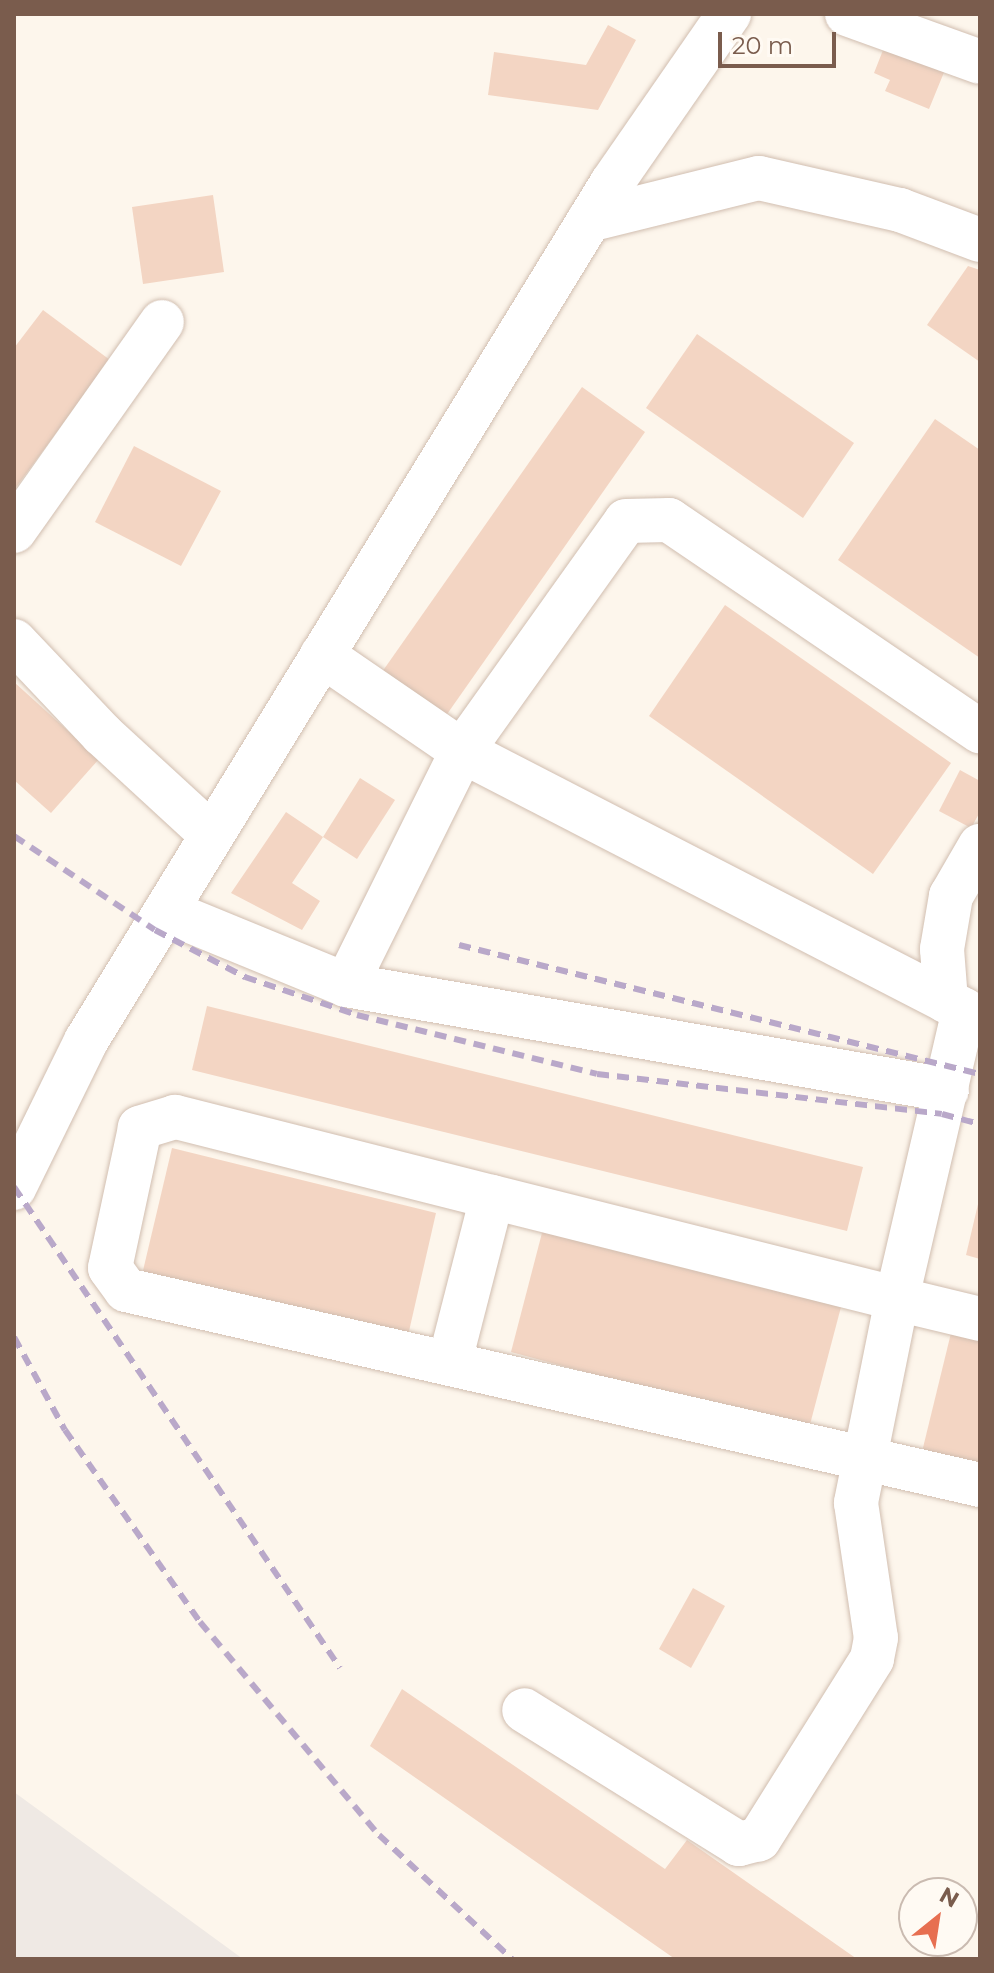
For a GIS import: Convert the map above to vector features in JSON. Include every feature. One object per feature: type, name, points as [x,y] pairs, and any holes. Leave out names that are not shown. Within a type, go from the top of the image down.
[{"type":"street","points":[[14,1188],[86,1041],[589,220],[729,14]]},
{"type":"street","points":[[847,14],[980,62]]},
{"type":"street","points":[[589,220],[759,178],[900,210],[980,240]]},
{"type":"street","points":[[14,531],[162,322]]},
{"type":"street","points":[[346,985],[462,751],[626,521],[669,520],[980,731]]},
{"type":"street","points":[[14,641],[102,734],[212,835]]},
{"type":"street","points":[[322,655],[462,751],[964,1010],[897,1299],[856,1503],[876,1638],[872,1659],[759,1839],[739,1844],[524,1710]]},
{"type":"street","points":[[946,1001],[942,949],[951,896],[980,846]]},
{"type":"street","points":[[166,911],[346,985],[947,1090]]},
{"type":"street","points":[[980,1319],[175,1117],[140,1128],[110,1268],[126,1290],[450,1361],[980,1485]]},
{"type":"street","points":[[450,1361],[492,1197]]},
{"type":"shaded area","points":[[14,1792],[243,1959],[14,1959]]},
{"type":"building","points":[[608,25],[636,40],[598,110],[488,95],[494,52],[586,65]]},
{"type":"building","points":[[887,40],[947,65],[929,109],[885,91],[890,80],[874,73]]},
{"type":"building","points":[[213,195],[224,272],[143,284],[132,207]]},
{"type":"building","points":[[968,266],[980,270],[980,362],[927,325]]},
{"type":"building","points":[[43,310],[110,360],[14,490],[14,348]]},
{"type":"building","points":[[697,334],[854,443],[803,518],[646,408]]},
{"type":"building","points":[[582,387],[645,432],[438,727],[375,682]]},
{"type":"building","points":[[935,419],[980,450],[980,658],[838,560]]},
{"type":"building","points":[[134,446],[221,491],[181,566],[95,522]]},
{"type":"building","points":[[725,605],[951,763],[873,874],[649,716]]},
{"type":"building","points":[[14,682],[99,759],[51,813],[14,780]]},
{"type":"building","points":[[960,770],[980,781],[980,812],[971,828],[939,811]]},
{"type":"building","points":[[360,778],[395,800],[357,859],[323,837]]},
{"type":"building","points":[[286,812],[323,837],[292,883],[320,901],[302,930],[231,893]]},
{"type":"building","points":[[207,1006],[863,1167],[847,1231],[192,1070]]},
{"type":"building","points":[[172,1148],[436,1213],[407,1340],[141,1279]]},
{"type":"building","points":[[980,1200],[980,1259],[966,1255]]},
{"type":"building","points":[[543,1229],[841,1307],[808,1432],[511,1352]]},
{"type":"building","points":[[951,1333],[980,1341],[980,1475],[920,1460]]},
{"type":"building","points":[[693,1588],[725,1606],[691,1668],[659,1649]]},
{"type":"building","points":[[402,1689],[665,1869],[687,1840],[857,1959],[675,1959],[370,1746]]},
{"type":"railway","points":[[14,836],[155,930],[245,977],[357,1015],[597,1074],[942,1114],[980,1124]]},
{"type":"railway","points":[[459,945],[980,1074]]},
{"type":"railway","points":[[14,1187],[340,1668]]},
{"type":"railway","points":[[14,1337],[65,1430],[200,1622],[379,1835],[512,1959]]}]
